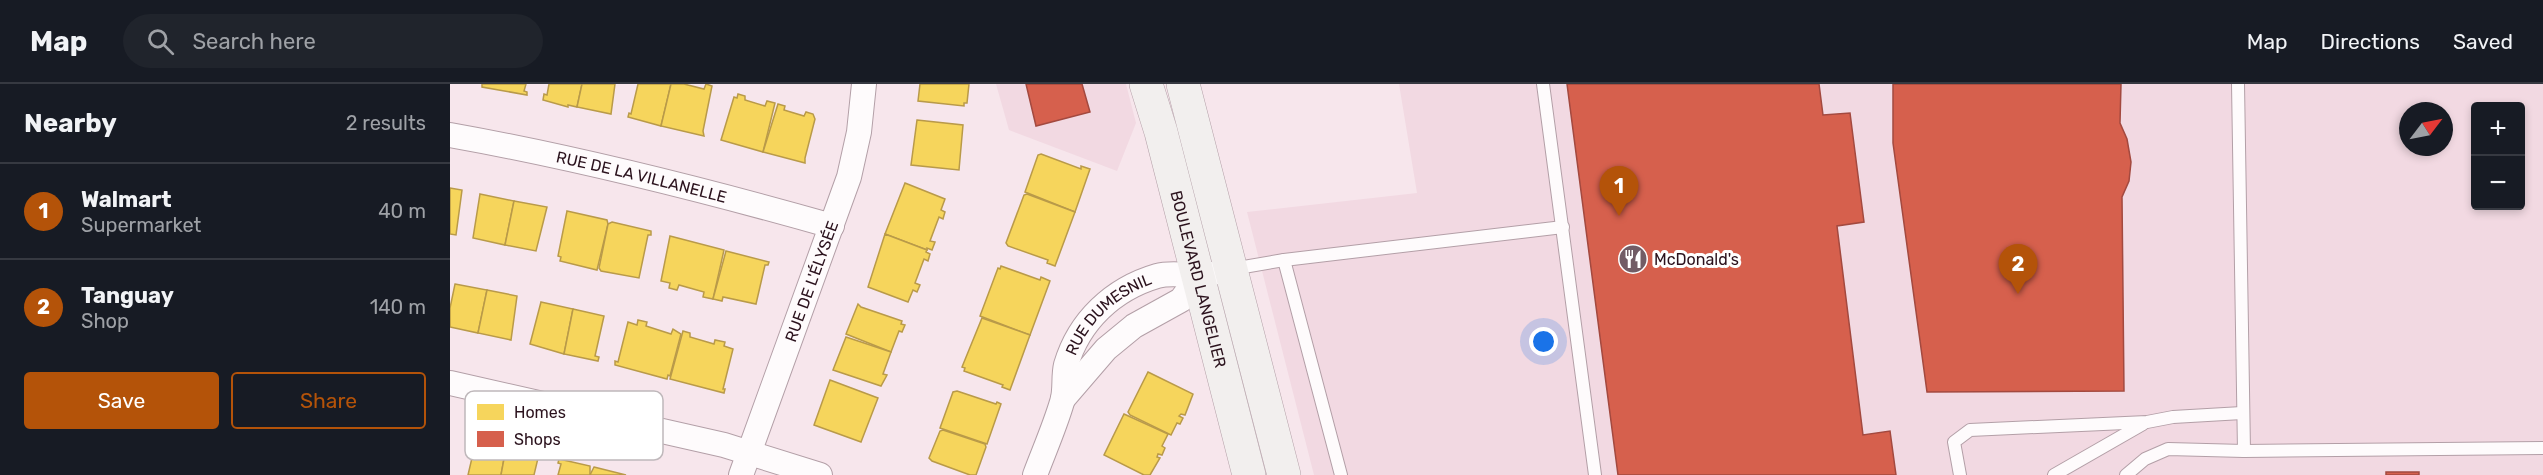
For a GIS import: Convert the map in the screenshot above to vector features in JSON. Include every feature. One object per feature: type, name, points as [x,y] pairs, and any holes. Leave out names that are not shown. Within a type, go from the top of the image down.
[{"type":"main road","name":"BOULEVARD LANGELIER","points":[[1146,84],[1249,475]]},
{"type":"main road","name":"BOULEVARD LANGELIER","points":[[1183,84],[1284,475]]},
{"type":"street","name":"RUE DE L'ÉLYSÉE","points":[[741,475],[832,226],[855,154],[864,84]]},
{"type":"street","name":"RUE DE LA VILLANELLE","points":[[450,135],[611,167],[832,226]]},
{"type":"street","name":"RUE DUMESNIL","points":[[1035,475],[1063,399],[1066,367],[1078,334],[1091,317],[1120,293],[1156,277],[1171,273],[1198,277],[1231,269]]},
{"type":"street","name":"RUE DUMESNIL","points":[[1063,399],[1106,349],[1134,326],[1181,300],[1198,277]]},
{"type":"street","points":[[450,383],[485,391]]},
{"type":"street","points":[[663,432],[749,452],[820,475]]},
{"type":"lane","points":[[1543,84],[1595,475]]},
{"type":"lane","points":[[2238,84],[2244,451]]},
{"type":"lane","points":[[1231,269],[1284,260],[1563,227]]},
{"type":"lane","points":[[1284,260],[1341,475]]},
{"type":"lane","points":[[1960,475],[1954,442],[1970,430],[2146,422],[2173,417],[2242,413]]},
{"type":"lane","points":[[2054,475],[2146,422]]},
{"type":"lane","points":[[2126,475],[2145,459],[2168,449],[2244,451],[2543,448]]},
{"type":"shaded area","points":[[996,84],[1126,84],[1136,123],[1117,171],[1009,130]]},
{"type":"shaded area","points":[[1399,84],[2543,84],[2543,475],[1314,475],[1247,212],[1417,193]]},
{"type":"building: Homes","points":[[482,84],[526,84],[524,91],[527,95],[482,87]]},
{"type":"building: Homes","points":[[549,84],[582,84],[577,107],[568,105],[568,107],[543,100],[544,94],[547,95]]},
{"type":"building: Homes","points":[[582,84],[615,84],[611,114],[577,107]]},
{"type":"building: Homes","points":[[638,84],[671,84],[661,126],[628,117],[629,113],[631,114]]},
{"type":"building: Homes","points":[[671,84],[684,84],[704,89],[706,84],[712,86],[704,136],[661,126]]},
{"type":"building: Homes","points":[[920,84],[969,84],[967,103],[964,103],[964,106],[918,101]]},
{"type":"building: Homes","points":[[738,94],[745,96],[745,100],[765,106],[767,101],[775,103],[763,152],[721,140],[734,97],[737,98]]},
{"type":"building: Homes","points":[[778,104],[785,106],[784,110],[804,116],[806,112],[813,114],[815,119],[805,163],[763,152]]},
{"type":"building: Homes","points":[[917,120],[963,125],[959,170],[911,165]]},
{"type":"building: Homes","points":[[1041,154],[1081,169],[1081,166],[1090,169],[1075,212],[1025,192],[1038,155]]},
{"type":"building: Homes","points":[[905,183],[945,199],[941,210],[945,212],[943,219],[939,217],[930,241],[935,242],[932,250],[885,234]]},
{"type":"building: Homes","points":[[450,188],[462,190],[456,235],[450,234]]},
{"type":"building: Homes","points":[[480,194],[514,201],[505,245],[473,238]]},
{"type":"building: Homes","points":[[1027,194],[1075,212],[1055,266],[1047,263],[1048,260],[1008,246],[1006,243],[1024,195]]},
{"type":"building: Homes","points":[[514,201],[547,207],[536,251],[505,245]]},
{"type":"building: Homes","points":[[567,211],[607,220],[597,270],[560,261],[561,257],[558,256]]},
{"type":"building: Homes","points":[[612,222],[651,231],[651,235],[648,235],[639,278],[601,271],[599,268],[608,224]]},
{"type":"building: Homes","points":[[885,234],[927,250],[926,252],[930,254],[928,261],[924,259],[915,283],[920,285],[917,292],[913,290],[908,302],[868,287]]},
{"type":"building: Homes","points":[[670,236],[724,250],[713,299],[703,297],[704,292],[679,285],[677,290],[669,288],[670,283],[661,281]]},
{"type":"building: Homes","points":[[726,251],[769,262],[765,265],[756,304],[723,297],[722,301],[713,299]]},
{"type":"building: Homes","points":[[1001,266],[1040,280],[1041,277],[1050,281],[1030,335],[980,316],[998,268],[1000,269]]},
{"type":"building: Homes","points":[[455,284],[487,290],[478,333],[450,327],[450,308]]},
{"type":"building: Homes","points":[[487,290],[517,296],[511,340],[478,333]]},
{"type":"building: Homes","points":[[541,302],[573,309],[564,354],[530,344]]},
{"type":"building: Homes","points":[[858,304],[902,321],[901,324],[905,325],[902,332],[899,331],[891,352],[846,334]]},
{"type":"building: Homes","points":[[573,309],[604,316],[595,356],[599,357],[598,361],[564,354]]},
{"type":"building: Homes","points":[[982,318],[1030,335],[1010,390],[1002,387],[1003,385],[964,371],[965,368],[962,367]]},
{"type":"building: Homes","points":[[638,320],[647,322],[646,326],[671,334],[673,329],[681,334],[670,376],[668,375],[667,379],[615,365],[615,361],[618,362],[628,322],[637,325]]},
{"type":"building: Homes","points":[[683,331],[690,333],[690,337],[714,344],[715,340],[725,342],[724,346],[733,349],[724,393],[670,379]]},
{"type":"building: Homes","points":[[846,337],[891,352],[883,374],[887,375],[881,386],[833,370]]},
{"type":"building: Homes","points":[[1148,372],[1193,394],[1185,415],[1179,416],[1183,418],[1180,424],[1177,423],[1171,435],[1128,412]]},
{"type":"building: Homes","points":[[830,380],[878,398],[861,442],[814,425]]},
{"type":"building: Homes","points":[[957,391],[1001,404],[987,444],[940,428],[953,392]]},
{"type":"building: Homes","points":[[1124,414],[1168,434],[1162,446],[1165,448],[1162,455],[1158,454],[1157,457],[1160,458],[1150,475],[1144,475],[1104,455]]},
{"type":"building: Homes","points":[[940,431],[985,444],[976,475],[970,475],[929,458]]},
{"type":"building: Homes","points":[[472,460],[504,460],[501,475],[468,475]]},
{"type":"building: Homes","points":[[504,460],[538,460],[534,475],[501,475]]},
{"type":"building: Homes","points":[[559,460],[563,460],[590,466],[590,475],[558,475],[561,464],[558,463]]},
{"type":"building: Homes","points":[[594,467],[626,475],[590,475]]},
{"type":"building: Shops","points":[[1026,84],[1082,84],[1090,112],[1036,126]]},
{"type":"building: Shops","points":[[1567,84],[1819,84],[1823,115],[1850,113],[1864,222],[1837,226],[1863,435],[1890,431],[1896,475],[1618,475]]},
{"type":"building: Shops","points":[[1893,84],[2121,84],[2120,123],[2127,139],[2131,162],[2129,181],[2122,197],[2124,391],[1927,392],[1893,143]]},
{"type":"building: Shops","points":[[2386,472],[2419,472],[2419,475],[2386,475]]},
{"type":"place","name":"Walmart","points":[[1619,216]]},
{"type":"place","name":"McDonald's","points":[[1633,259]]},
{"type":"place","name":"Tanguay","points":[[2018,294]]}]
